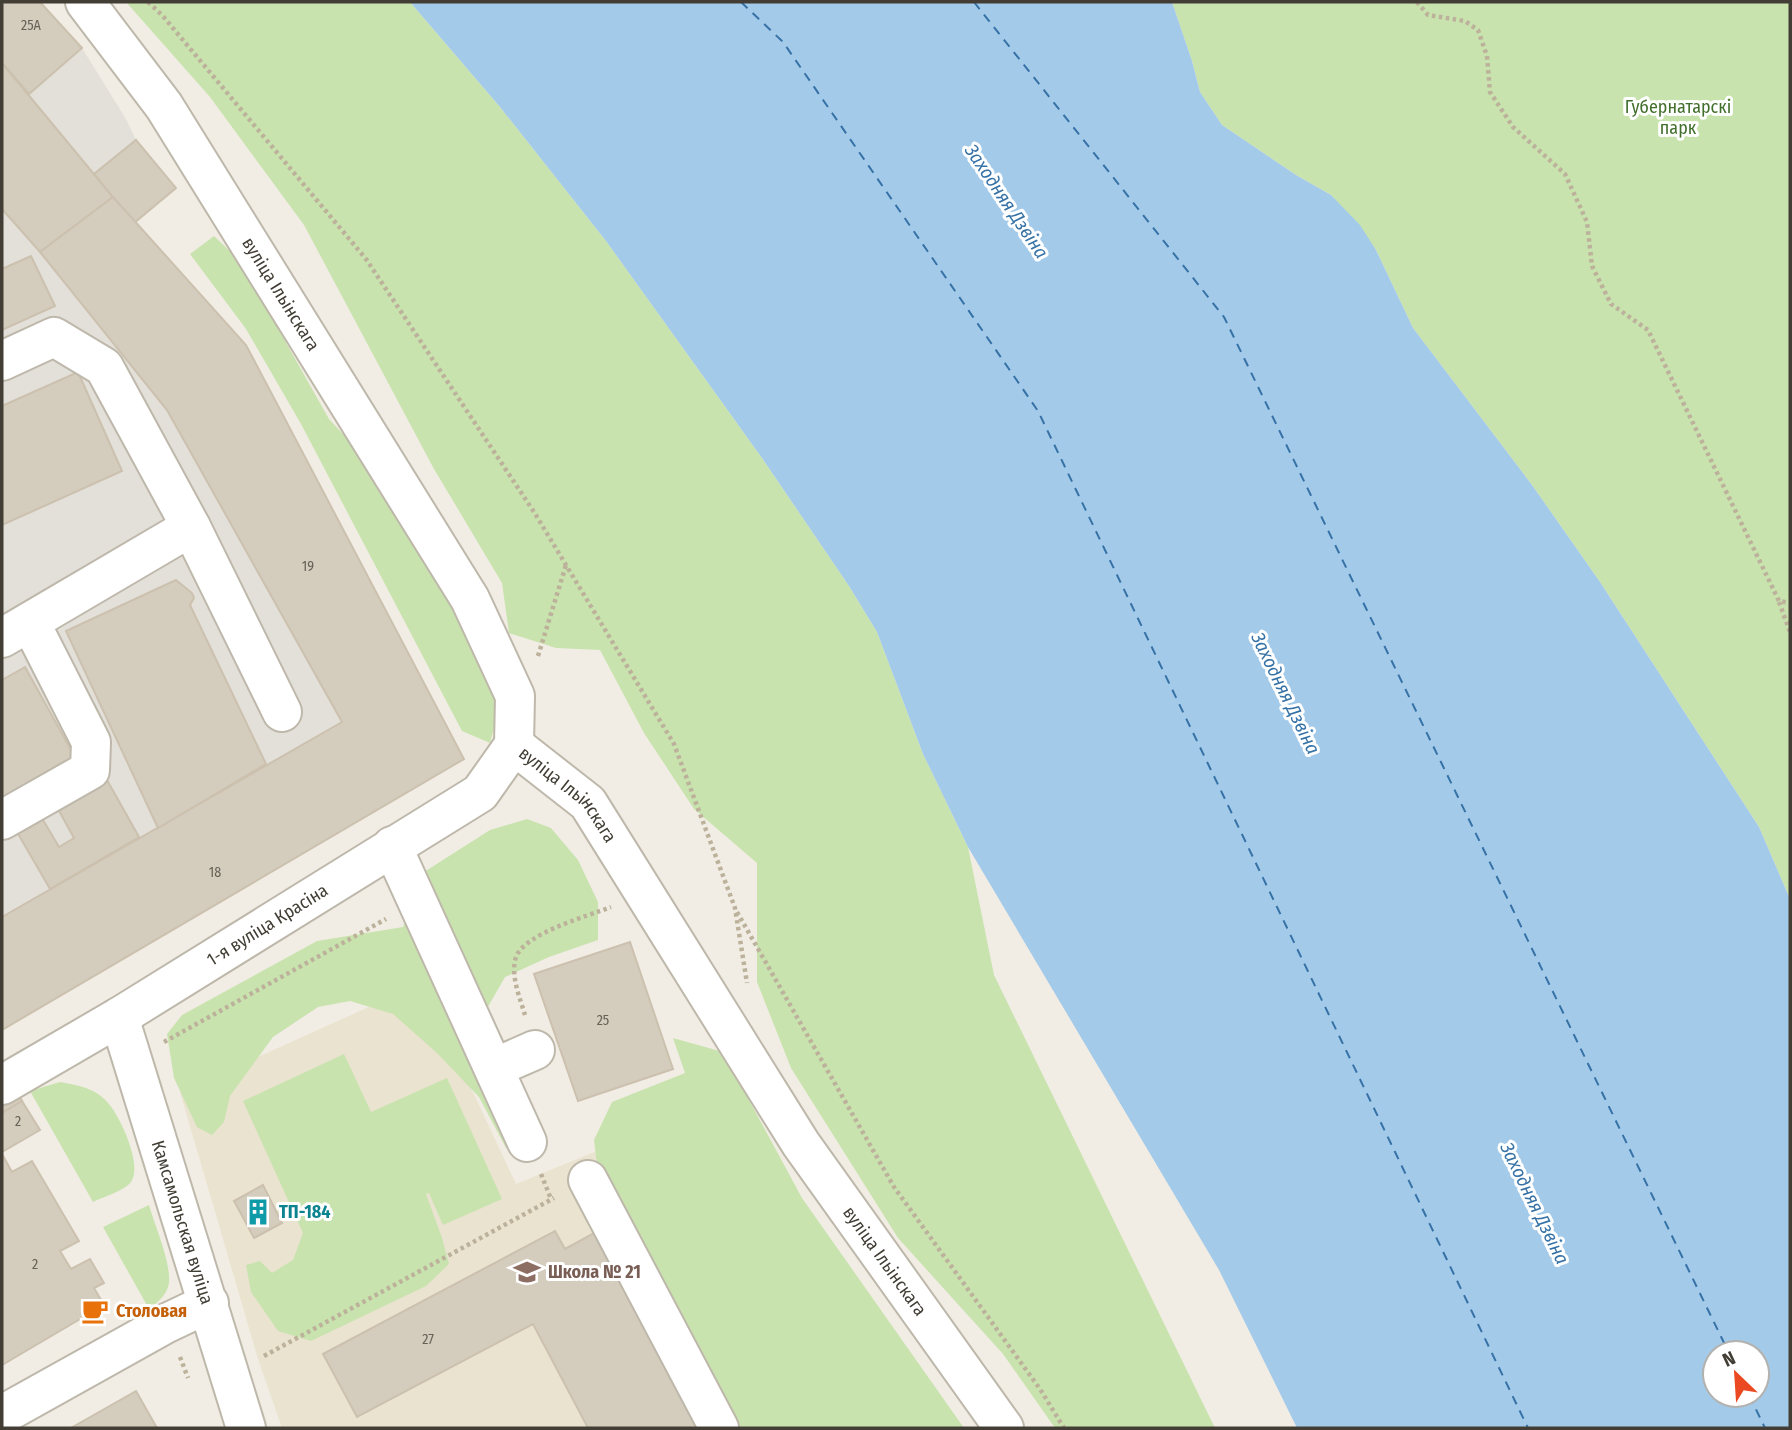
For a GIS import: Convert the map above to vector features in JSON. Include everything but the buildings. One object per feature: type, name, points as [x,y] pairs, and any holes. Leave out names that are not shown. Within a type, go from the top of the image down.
[{"type":"street","name":"вуліца Ільінскага","points":[[85,2],[164,106],[470,599],[515,695],[514,745],[588,803],[801,1144],[1004,1428]]},
{"type":"street","points":[[2,361],[54,337],[104,367],[191,527],[282,712]]},
{"type":"street","points":[[2,820],[90,770],[91,742],[16,630],[191,527]]},
{"type":"street","name":"1-я вуліца Красіна","points":[[2,1085],[119,1017],[480,793],[514,745]]},
{"type":"street","points":[[392,846],[527,1142]]},
{"type":"street","name":"Камсамольская вуліца","points":[[119,1017],[246,1428]]},
{"type":"street","points":[[494,1068],[535,1049]]},
{"type":"street","points":[[588,1180],[719,1428]]},
{"type":"street","points":[[2,1415],[167,1323],[209,1303]]},
{"type":"path","points":[[148,2],[366,259],[534,512],[674,744],[735,908],[894,1187],[1040,1389],[1064,1428]]},
{"type":"path","points":[[1417,2],[1428,15],[1465,22],[1478,30],[1487,56],[1490,92],[1513,127],[1565,174],[1587,222],[1592,266],[1611,304],[1648,330],[1779,601],[1790,632]]},
{"type":"path","points":[[515,695],[536,661],[566,565]]},
{"type":"path","points":[[1779,601],[1790,603]]},
{"type":"path","points":[[535,1049],[514,979],[516,956],[534,937],[645,894]]},
{"type":"path","points":[[157,1046],[418,901]]},
{"type":"path","points":[[735,908],[748,989]]},
{"type":"path","points":[[258,1359],[588,1180]]},
{"type":"path","points":[[167,1323],[192,1389]]},
{"type":"shaded area","points":[[2,2],[40,2],[82,48],[136,140],[176,188],[134,223],[246,345],[464,759],[2,1030]]},
{"type":"shaded area","name":"Школа № 21","points":[[422,983],[516,1184],[732,1096],[902,1428],[282,1428],[258,1359],[180,1092]]},
{"type":"green space","points":[[126,2],[410,2],[500,107],[606,241],[762,458],[877,632],[923,754],[968,847],[994,975],[1215,1428],[1055,1428],[1003,1354],[898,1238],[791,1068],[757,982],[757,863],[694,809],[644,733],[600,650],[556,648],[509,633],[502,583],[434,469],[304,225],[210,97]]},
{"type":"green space","name":"Губернатарскі парк","points":[[1172,2],[1790,2],[1790,899],[1759,827],[1600,582],[1532,485],[1413,328],[1376,250],[1331,195],[1222,125],[1200,92]]},
{"type":"green space","points":[[214,236],[240,261],[329,419],[379,473],[462,605],[502,700],[490,743],[462,731],[301,424],[246,329],[190,254]]},
{"type":"green space","points":[[527,819],[551,828],[578,860],[598,902],[598,940],[549,957],[505,977],[476,1028],[520,1154],[506,1148],[479,1097],[437,1053],[393,1014],[350,1001],[318,1007],[273,1037],[230,1096],[224,1122],[212,1135],[197,1127],[174,1078],[167,1034],[182,1015],[317,941],[403,927],[424,872],[490,830]]},
{"type":"green space","points":[[673,1038],[723,1052],[802,1198],[964,1428],[726,1428],[600,1190],[594,1140],[612,1102],[685,1073]]},
{"type":"green space","points":[[344,1054],[371,1112],[447,1078],[502,1199],[443,1225],[429,1193],[426,1194],[449,1264],[426,1286],[311,1341],[278,1331],[251,1292],[246,1265],[260,1261],[272,1273],[293,1260],[303,1233],[243,1101]]},
{"type":"green space","points":[[60,1082],[86,1088],[103,1098],[119,1119],[129,1142],[134,1165],[131,1182],[119,1191],[93,1202],[30,1091]]},
{"type":"green space","points":[[149,1205],[165,1255],[169,1283],[164,1295],[149,1309],[103,1227]]},
{"type":"water","name":"Заходняя Дзвіна","points":[[410,2],[1172,2],[1200,92],[1222,125],[1331,195],[1360,225],[1376,250],[1413,328],[1532,485],[1600,582],[1759,827],[1790,899],[1790,1428],[1297,1428],[1219,1270],[968,847],[923,754],[877,632],[762,458],[606,241],[500,107]]},
{"type":"ferry route","points":[[741,2],[783,42],[1038,411],[1528,1428]]},
{"type":"ferry route","points":[[974,2],[1224,317],[1722,1339]]},
{"type":"ferry route","points":[[1756,1409],[1765,1428]]},
{"type":"place","name":"ТП-184","points":[[258,1212]]},
{"type":"place","name":"Школа № 21","points":[[527,1272]]},
{"type":"place","name":"Столовая","points":[[95,1311]]}]
